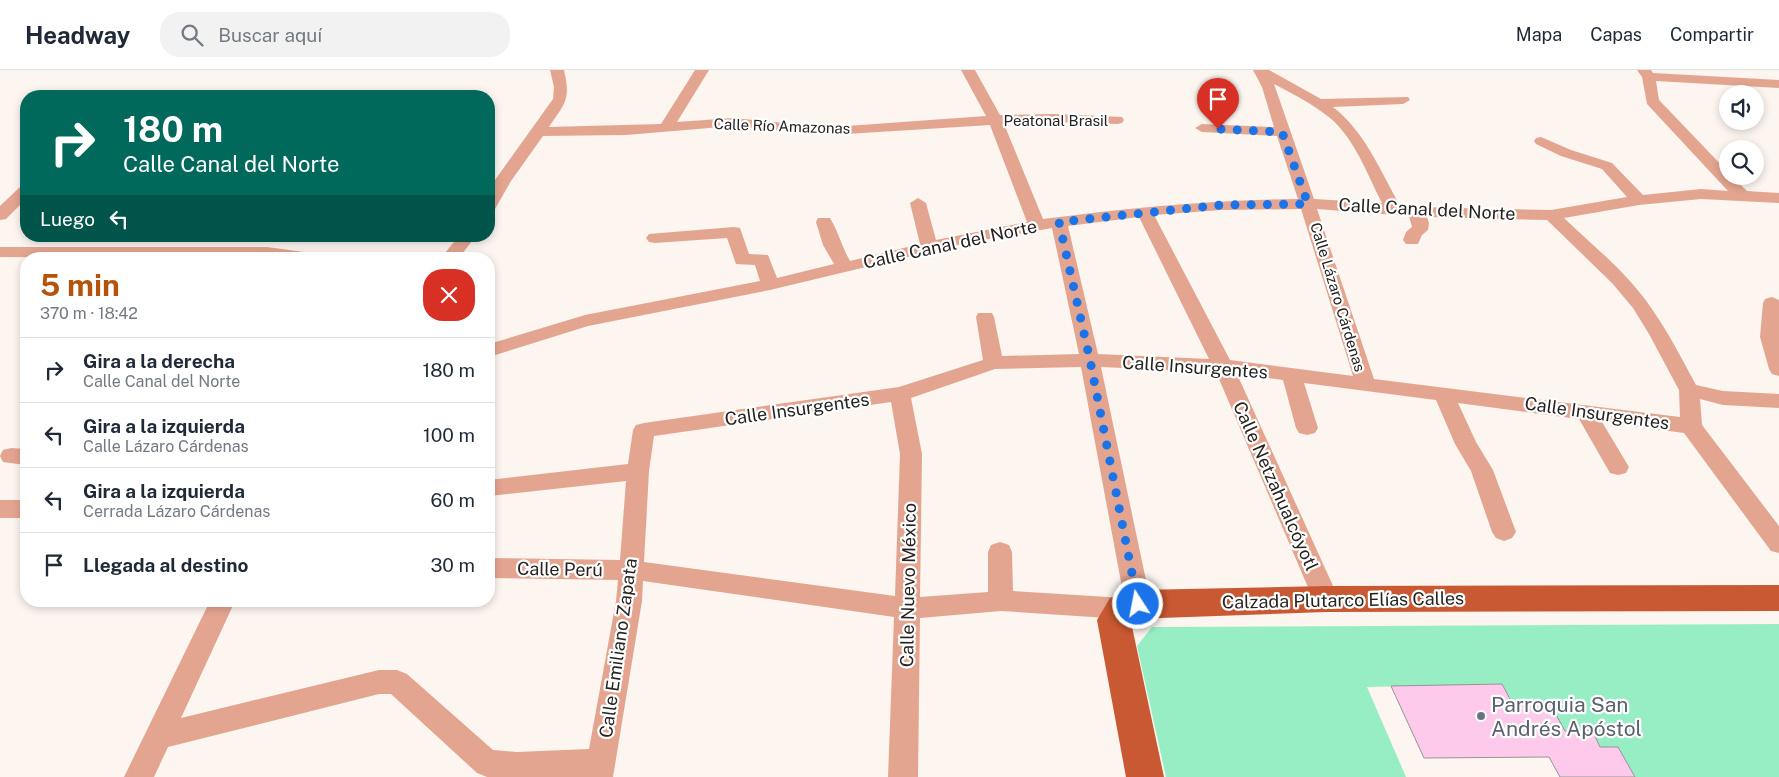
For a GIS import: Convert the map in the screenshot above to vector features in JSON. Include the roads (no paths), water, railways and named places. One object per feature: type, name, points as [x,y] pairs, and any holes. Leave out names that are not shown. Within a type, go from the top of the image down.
[{"type":"main road","name":"Calzada Plutarco Elías Calles","points":[[1130,606],[1326,599],[1779,598]]},
{"type":"main road","points":[[1130,606],[1114,620],[1145,777]]},
{"type":"street","points":[[495,195],[503,180],[539,132],[560,99],[561,87],[557,70]]},
{"type":"street","points":[[666,128],[702,70]]},
{"type":"street","points":[[968,70],[995,120],[1037,225]]},
{"type":"street","points":[[1261,71],[1333,114],[1356,141],[1392,208]]},
{"type":"street","name":"Calle Lázaro Cárdenas","points":[[1261,71],[1274,102],[1282,132],[1308,204],[1365,383]]},
{"type":"street","points":[[1741,196],[1652,101],[1647,74],[1779,84]]},
{"type":"street","points":[[1318,104],[1404,100]]},
{"type":"street","name":"Peatonal Brasil","points":[[995,120],[1054,118],[1117,120]]},
{"type":"street","name":"Calle Río Amazonas","points":[[539,132],[626,131],[733,122],[815,130],[847,130],[995,120]]},
{"type":"street","points":[[1202,128],[1282,132]]},
{"type":"street","points":[[1541,141],[1566,153],[1607,166],[1639,200]]},
{"type":"street","name":"Calle Canal del Norte","points":[[495,349],[585,321],[770,284],[929,247],[1037,225],[1144,211],[1221,205],[1308,204],[1392,208],[1416,212],[1551,215],[1639,200],[1701,194],[1779,198]]},
{"type":"street","points":[[0,215],[20,196]]},
{"type":"street","points":[[918,203],[929,247]]},
{"type":"street","name":"Calle Netzahualcóyotl","points":[[1144,211],[1223,366],[1326,599]]},
{"type":"street","points":[[1412,240],[1414,232],[1420,230],[1420,223],[1416,212]]},
{"type":"street","points":[[1551,215],[1618,279],[1640,305],[1659,334],[1689,390],[1690,426],[1779,544]]},
{"type":"street","points":[[824,222],[832,245],[844,267]]},
{"type":"street","points":[[1059,222],[1090,360],[1130,606]]},
{"type":"street","points":[[655,238],[734,232],[742,260],[762,259],[770,284]]},
{"type":"street","points":[[455,252],[463,242]]},
{"type":"street","points":[[0,252],[124,244],[267,252]]},
{"type":"street","points":[[1772,302],[1770,336],[1779,369]]},
{"type":"street","points":[[986,317],[994,363]]},
{"type":"street","name":"Calle Insurgentes","points":[[644,430],[900,394],[957,377],[994,363],[1090,360],[1223,366],[1443,392],[1690,426]]},
{"type":"street","points":[[1292,375],[1307,428]]},
{"type":"street","points":[[1689,390],[1723,398],[1779,401]]},
{"type":"street","points":[[1443,392],[1466,444],[1482,470],[1504,532]]},
{"type":"street","name":"Calle Nuevo México","points":[[900,394],[911,454],[903,777]]},
{"type":"street","points":[[1586,412],[1618,467]]},
{"type":"street","name":"Calle Emiliano Zapata","points":[[600,770],[629,601],[638,471],[644,430]]},
{"type":"street","points":[[495,487],[638,471]]},
{"type":"street","points":[[0,509],[20,509]]},
{"type":"street","points":[[1000,552],[1001,601]]},
{"type":"street","name":"Calle Perú","points":[[495,568],[631,570],[908,608]]},
{"type":"street","name":"Calzada Plutarco Elías Calles","points":[[908,608],[1001,601],[1130,606]]},
{"type":"street","points":[[139,777],[220,607]]},
{"type":"street","points":[[159,736],[379,682],[397,682],[486,770],[517,766],[600,770]]},
{"type":"place","name":"Parroquia San Andrés Apóstol","points":[[1481,716]]}]
